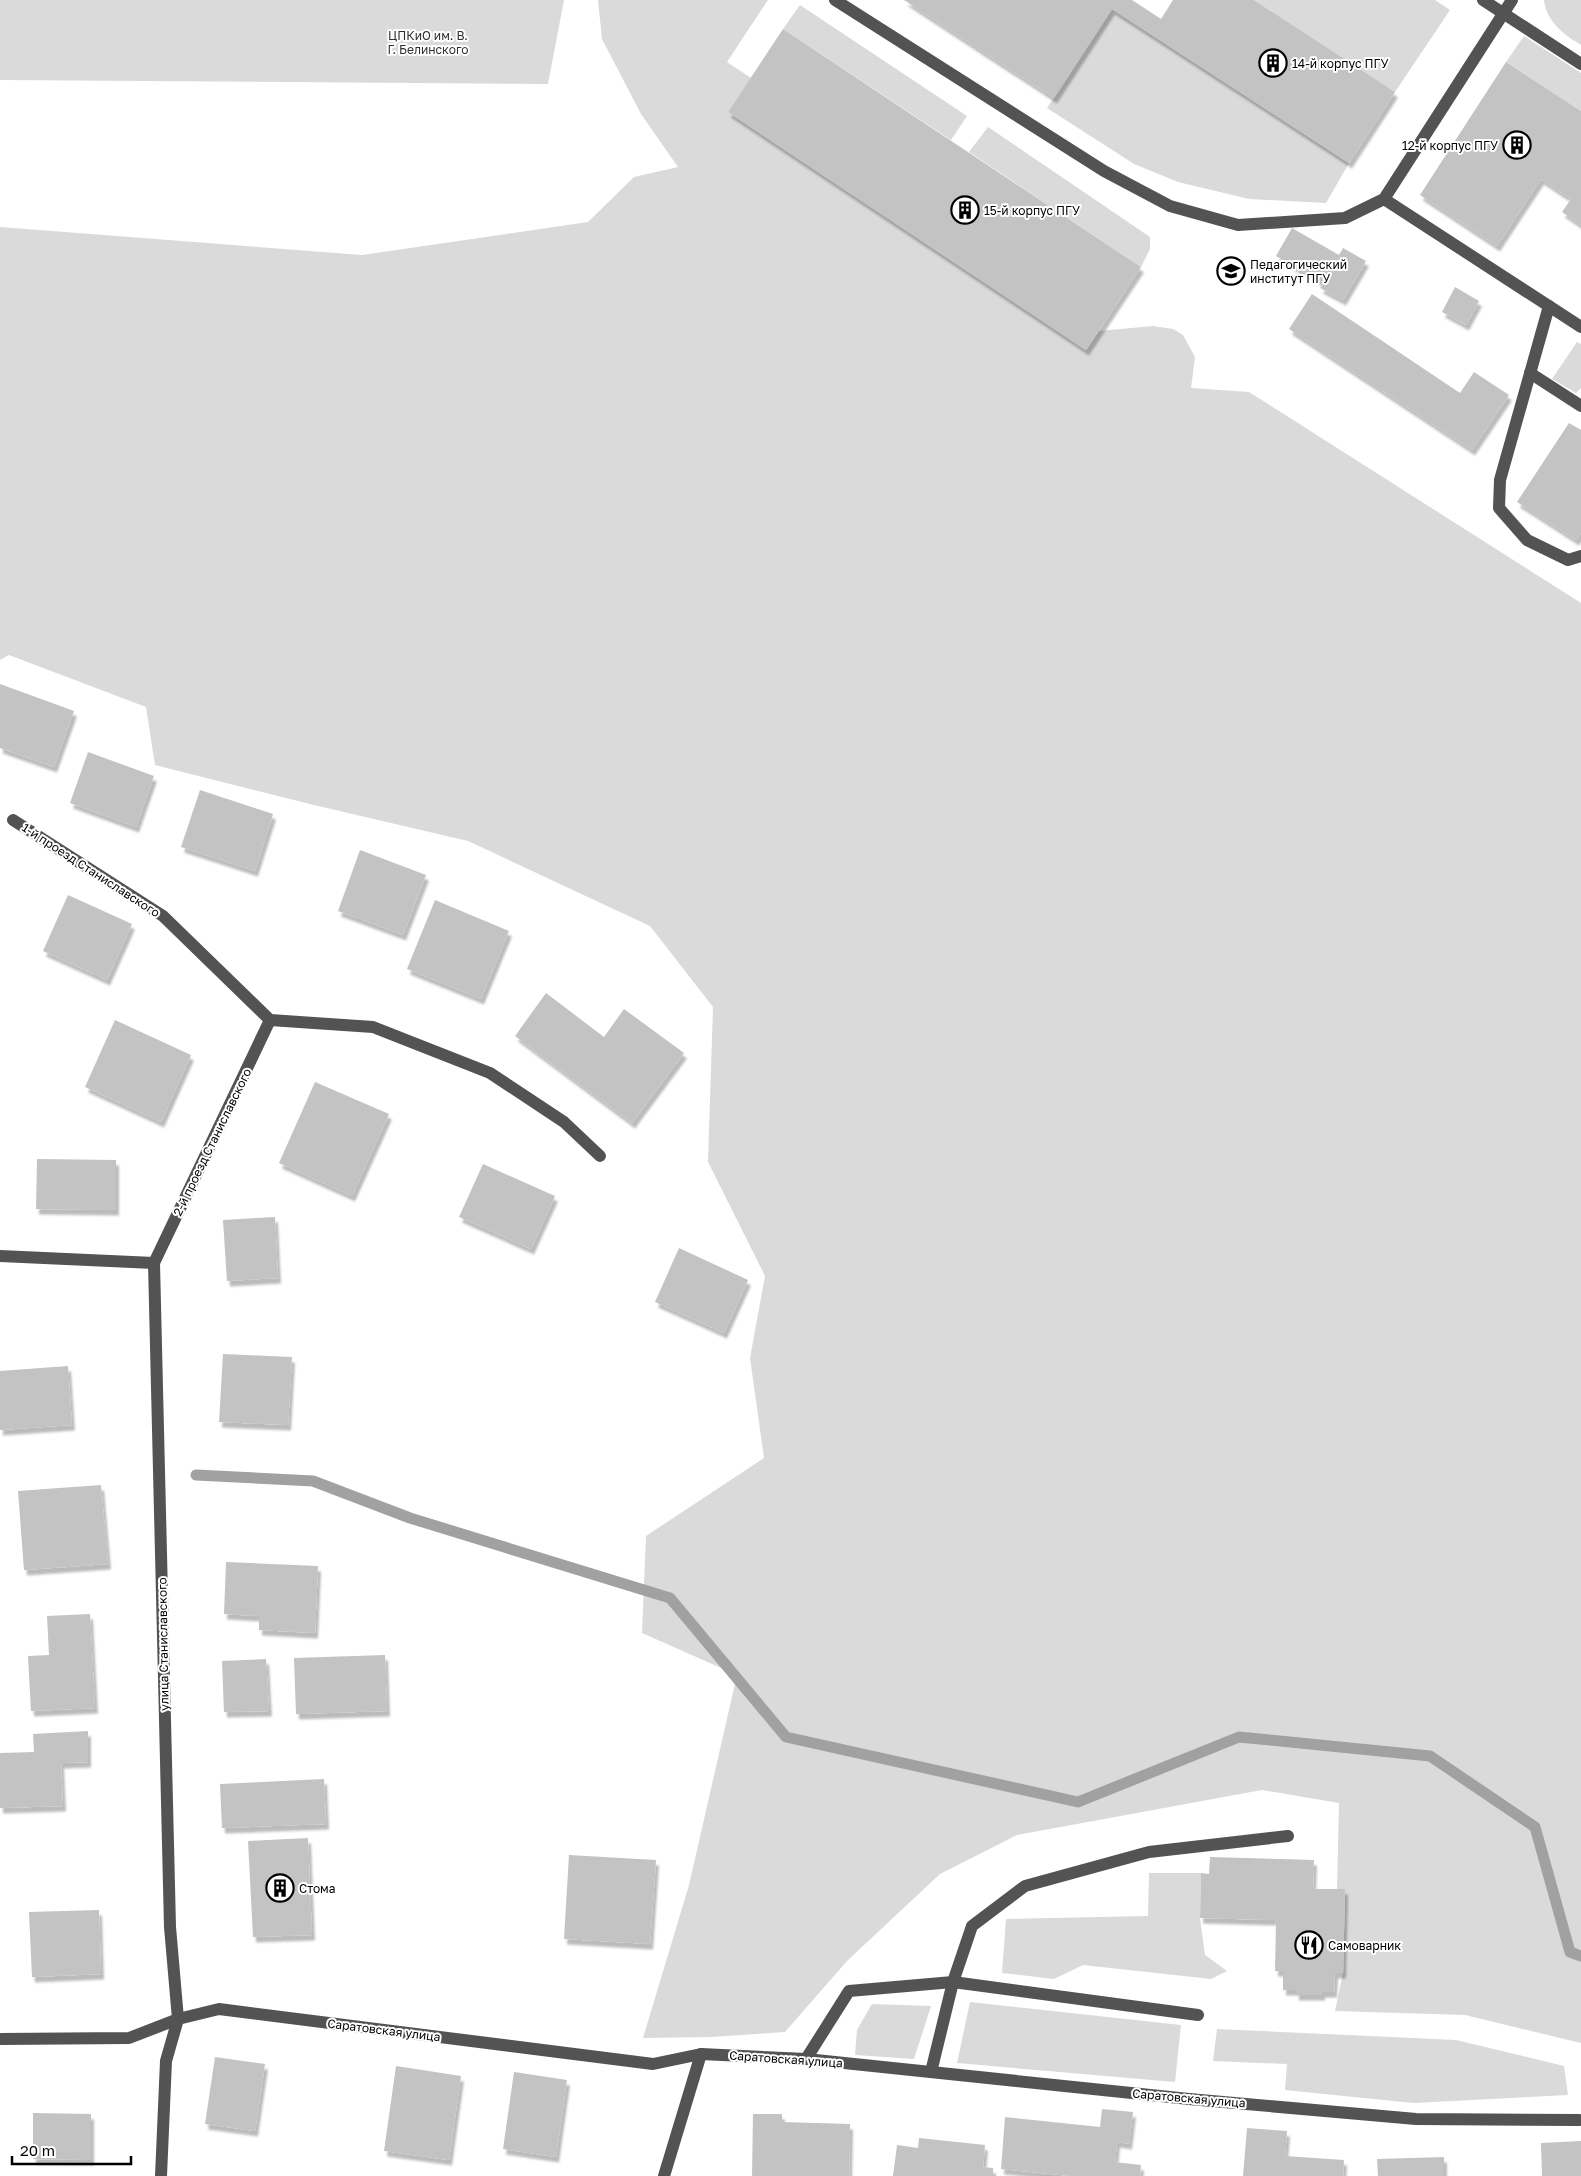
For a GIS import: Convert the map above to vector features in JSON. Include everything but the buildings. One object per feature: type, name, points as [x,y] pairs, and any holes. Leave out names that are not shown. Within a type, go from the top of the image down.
[{"type":"street","points":[[835,0],[1104,171],[1170,206],[1238,225],[1345,218],[1384,199],[1512,0]]},
{"type":"street","points":[[1483,0],[1581,64]]},
{"type":"street","points":[[1384,199],[1581,327]]},
{"type":"street","points":[[1549,306],[1500,480],[1499,508],[1527,540],[1568,560],[1581,556]]},
{"type":"street","points":[[1530,373],[1581,406]]},
{"type":"street","name":"1-й проезд Станиславского","points":[[13,820],[163,916],[270,1020]]},
{"type":"street","points":[[270,1020],[373,1026],[490,1073],[564,1122],[600,1156]]},
{"type":"street","name":"2-й проезд Станиславского","points":[[154,1264],[270,1020]]},
{"type":"street","points":[[0,1256],[154,1264]]},
{"type":"street","name":"улица Станиславского","points":[[154,1264],[170,1927],[178,2019],[166,2062],[161,2176]]},
{"type":"street","points":[[931,2072],[953,1982],[972,1926],[1025,1886],[1149,1852],[1288,1836]]},
{"type":"street","points":[[806,2059],[849,1991],[953,1982],[1198,2015]]},
{"type":"street","name":"Саратовская улица","points":[[0,2039],[128,2038],[178,2019],[218,2010],[653,2064],[701,2054],[806,2059],[1189,2099],[1416,2118],[1579,2120]]},
{"type":"street","points":[[664,2176],[701,2054]]},
{"type":"green space","name":"ЦПКиО им. В. Г. Белинского","points":[[0,0],[564,0],[548,84],[0,80]]},
{"type":"green space","points":[[598,0],[768,0],[727,62],[751,78],[728,112],[1086,350],[1099,331],[1153,326],[1173,329],[1183,335],[1195,357],[1191,388],[1249,392],[1581,603],[1581,2043],[1465,2015],[1335,2011],[1343,1973],[1345,1890],[1337,1889],[1339,1803],[1262,1790],[1017,1835],[940,1874],[847,1961],[785,2032],[711,2037],[643,2038],[689,1885],[737,1675],[642,1633],[646,1536],[764,1458],[750,1358],[765,1276],[708,1162],[713,1007],[650,926],[468,841],[155,765],[146,707],[9,655],[0,660],[0,227],[362,255],[588,222],[634,177],[678,167],[641,114],[602,39]]},
{"type":"green space","points":[[1254,0],[1435,0],[1450,10],[1395,92]]},
{"type":"green space","points":[[1544,0],[1581,0],[1581,45],[1568,37],[1552,21],[1545,8]]},
{"type":"green space","points":[[800,5],[967,116],[951,140],[783,29]]},
{"type":"green space","points":[[1112,9],[1349,163],[1326,203],[1249,199],[1178,182],[1134,164],[1047,108]]},
{"type":"green space","points":[[1524,36],[1581,73],[1581,111],[1506,62]]},
{"type":"green space","points":[[988,127],[1150,237],[1150,249],[1141,267],[969,152]]},
{"type":"green space","points":[[1577,342],[1581,344],[1581,388],[1576,393],[1552,379]]},
{"type":"green space","points":[[1149,1873],[1201,1873],[1200,1918],[1205,1955],[1227,1971],[1211,1979],[1083,1965],[1054,1979],[1002,1973],[1006,1919],[1148,1916]]},
{"type":"green space","points":[[970,2002],[1181,2025],[1175,2082],[957,2063]]},
{"type":"green space","points":[[872,2004],[931,2006],[914,2059],[855,2055],[857,2030]]},
{"type":"green space","points":[[1217,2029],[1456,2040],[1564,2066],[1568,2095],[1413,2103],[1285,2090],[1287,2064],[1213,2061]]},
{"type":"waterway","points":[[196,1475],[313,1481],[410,1518],[670,1598],[786,1737],[1078,1802],[1239,1737],[1430,1756],[1535,1827],[1570,1952],[1581,1956]]},
{"type":"place","name":"14-й корпус ПГУ","points":[[1273,63]]},
{"type":"place","name":"12-й корпус ПГУ","points":[[1517,145]]},
{"type":"place","name":"15-й корпус ПГУ","points":[[965,210]]},
{"type":"place","name":"Педагогический институт ПГУ","points":[[1231,271]]},
{"type":"place","name":"Стома","points":[[280,1888]]},
{"type":"place","name":"Самоварник","points":[[1309,1945]]}]
